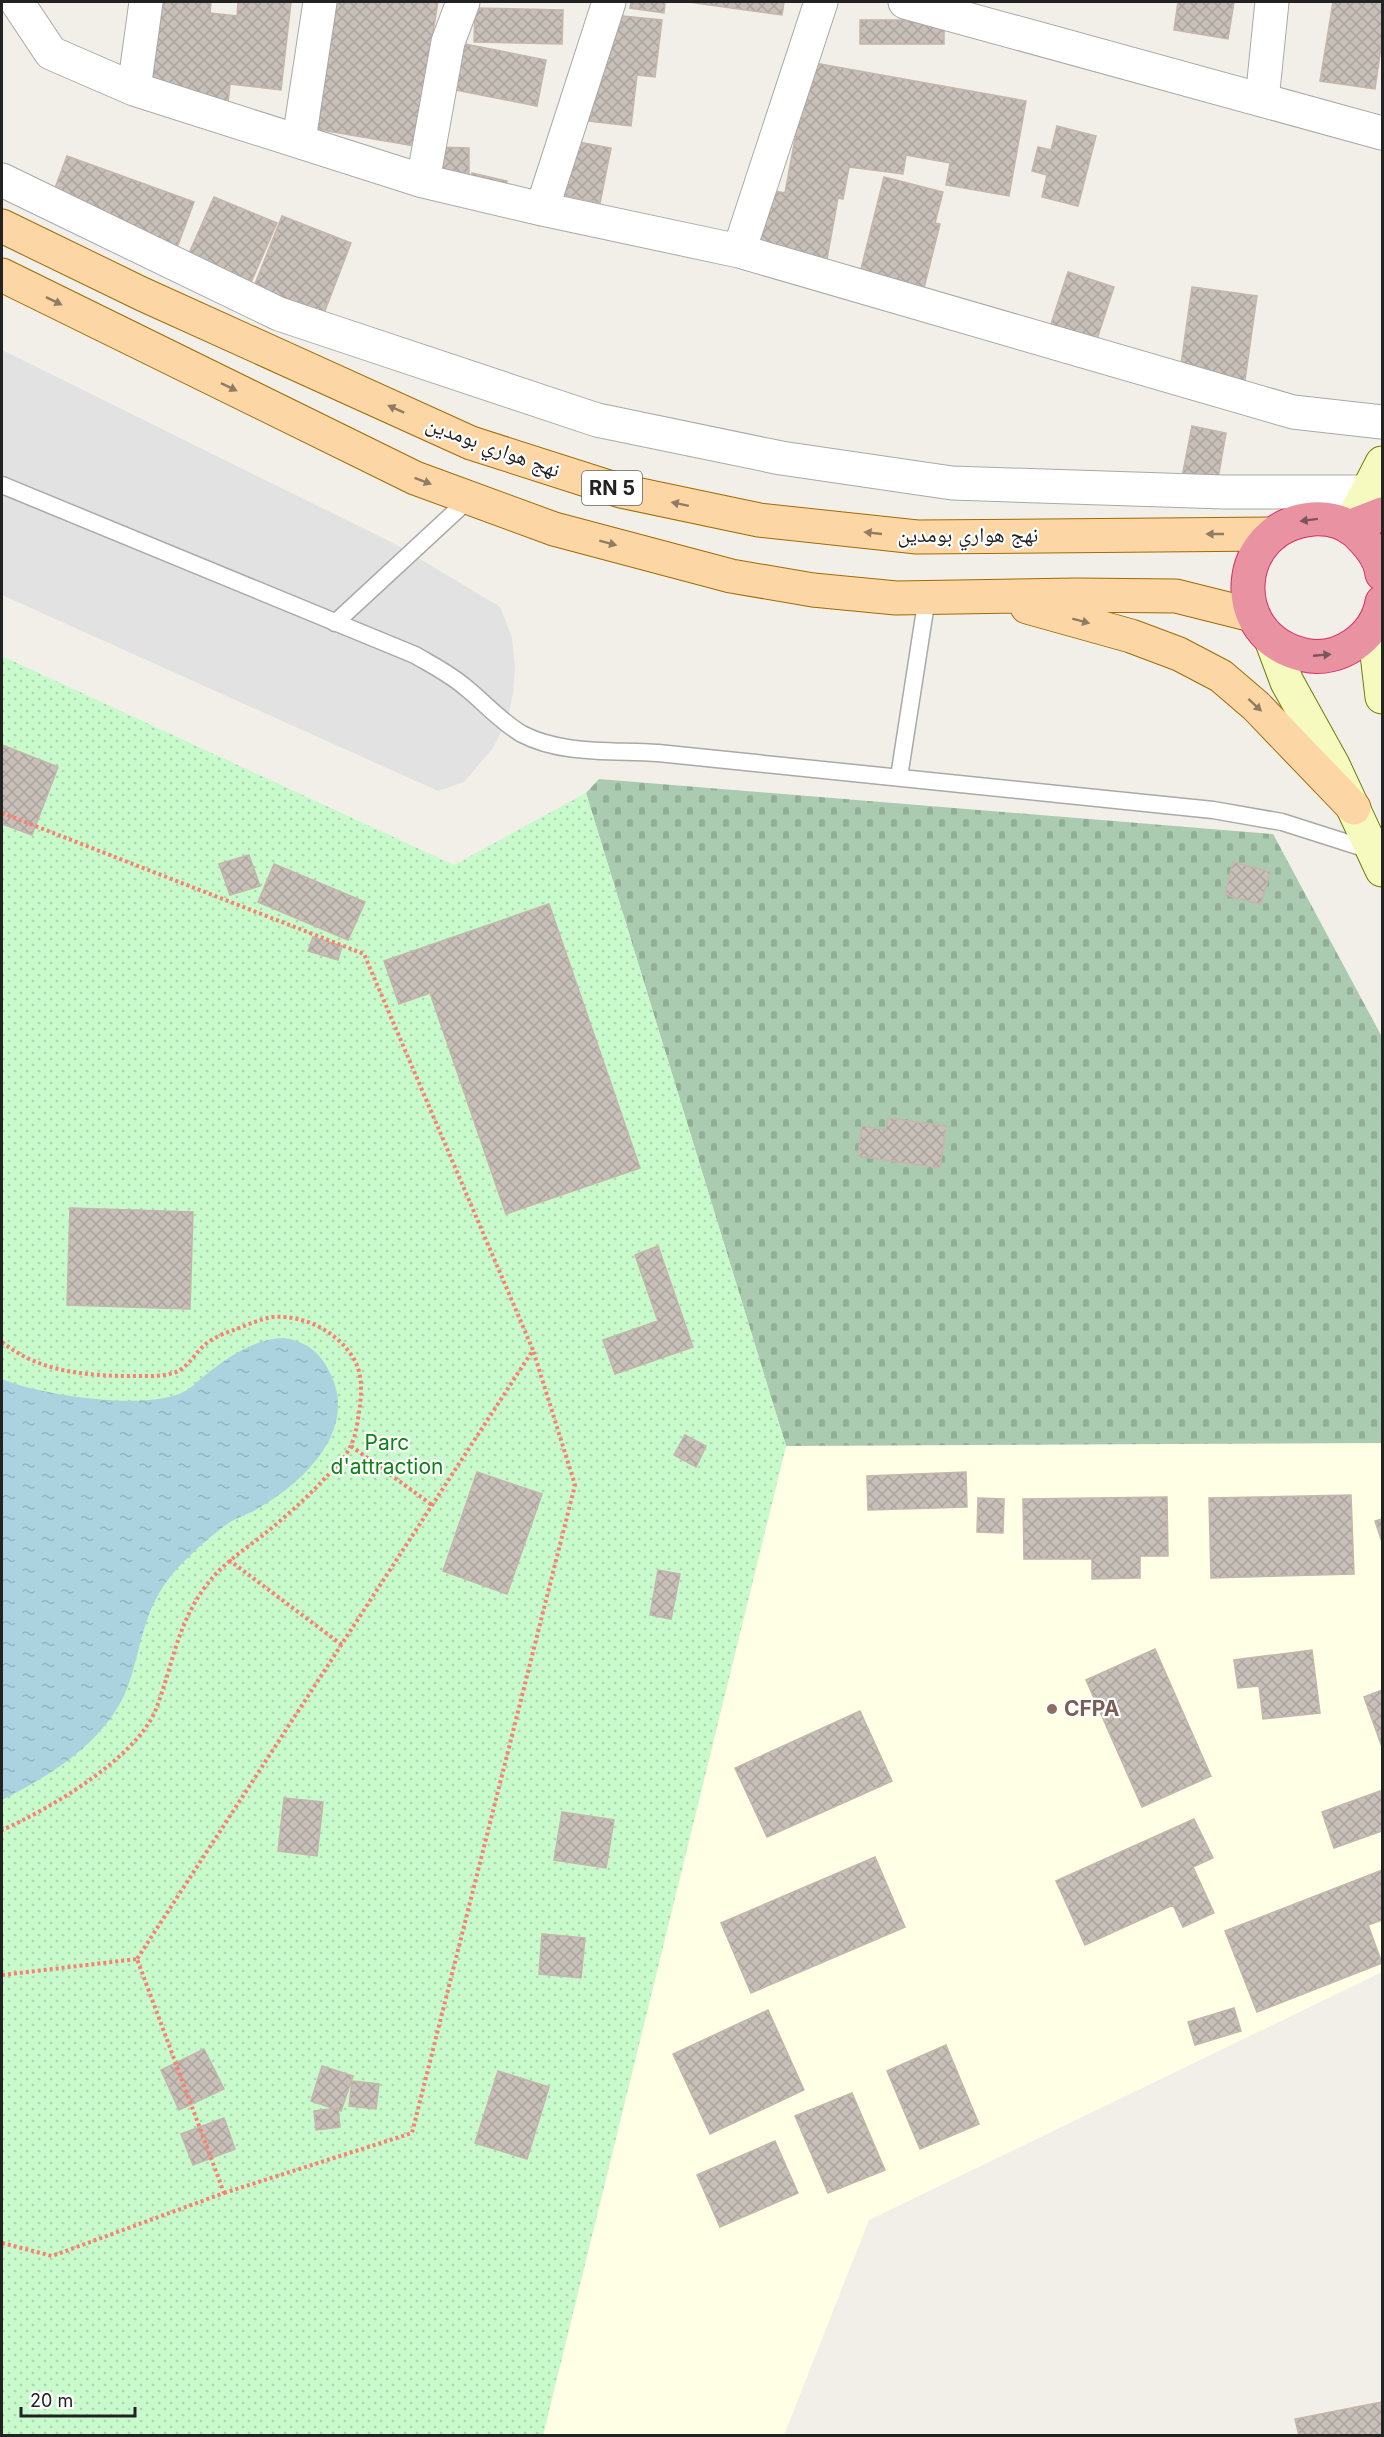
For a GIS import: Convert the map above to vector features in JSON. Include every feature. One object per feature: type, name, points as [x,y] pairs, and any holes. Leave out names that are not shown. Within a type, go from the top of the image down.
[{"type":"highway","points":[[1349,527],[1378,490]]},
{"type":"highway","points":[[1381,611],[1364,637],[1348,649],[1329,656],[1309,656],[1289,652],[1272,642],[1252,615],[1247,593],[1249,571],[1258,550],[1273,534],[1287,525],[1302,520],[1335,520],[1349,527],[1371,547],[1383,574]]},
{"type":"main road","name":"نهج هواري بومدين","points":[[2,226],[142,294],[471,443],[621,491],[759,520],[916,537],[1273,534]]},
{"type":"main road","name":"RN 5","points":[[2,275],[415,478],[554,529],[731,576],[813,590],[897,598],[1176,597],[1252,615]]},
{"type":"main road","points":[[984,597],[1131,636],[1179,654],[1221,676],[1256,706],[1353,808]]},
{"type":"main road","points":[[1381,611],[1377,654],[1383,697]]},
{"type":"main road","points":[[1272,642],[1287,682],[1316,733],[1378,860]]},
{"type":"street","points":[[2,17],[10,2]]},
{"type":"street","points":[[17,2],[51,53],[134,89],[423,181],[739,251],[1293,412],[1383,422]]},
{"type":"street","points":[[134,89],[146,2]]},
{"type":"street","points":[[299,140],[320,2]]},
{"type":"street","points":[[423,181],[448,42],[463,2]]},
{"type":"street","points":[[543,209],[609,2]]},
{"type":"street","points":[[739,251],[821,2]]},
{"type":"street","points":[[905,2],[1383,133]]},
{"type":"street","points":[[1262,100],[1272,2]]},
{"type":"street","points":[[2,180],[279,314],[597,420],[781,458],[952,483],[1224,492],[1378,490]]},
{"type":"lane","points":[[2,484],[415,655],[463,685],[502,720],[522,734],[545,743],[898,777],[1248,815],[1317,832],[1378,860]]},
{"type":"lane","points":[[335,622],[469,499]]},
{"type":"lane","points":[[898,777],[927,597]]},
{"type":"path","points":[[2,813],[364,954],[533,1350],[575,1485],[412,2133],[224,2193],[52,2256],[2,2243]]},
{"type":"path","points":[[2,1342],[33,1361],[72,1373],[152,1376],[173,1373],[182,1369],[207,1343],[219,1335],[273,1317],[315,1324],[341,1342],[351,1354],[359,1371],[362,1390],[351,1446],[319,1484],[275,1525],[229,1560],[206,1586],[188,1615],[171,1655],[156,1710],[146,1727],[111,1762],[76,1788],[43,1810],[2,1830]]},
{"type":"path","points":[[2,1976],[138,1959],[533,1350]]},
{"type":"path","points":[[351,1446],[432,1505]]},
{"type":"path","points":[[229,1560],[342,1645]]},
{"type":"path","points":[[138,1959],[224,2193]]},
{"type":"shaded area","points":[[2,350],[395,544],[500,607],[512,638],[515,667],[513,694],[507,720],[493,748],[464,782],[438,791],[2,595]]},
{"type":"shaded area","name":"CFPA","points":[[1382,1443],[1382,1972],[869,2220],[784,2435],[543,2436],[786,1446]]},
{"type":"green space","name":"Parc d'attraction","points":[[2,656],[454,865],[586,793],[786,1446],[543,2435],[2,2436]]},
{"type":"green space","points":[[599,779],[1273,834],[1382,1037],[1382,1443],[786,1446],[586,793]]},
{"type":"water","points":[[284,1338],[300,1342],[313,1350],[323,1360],[331,1375],[337,1395],[337,1415],[332,1433],[323,1451],[295,1482],[279,1495],[222,1528],[180,1566],[167,1581],[152,1606],[129,1683],[108,1721],[94,1738],[59,1767],[2,1800],[2,1379],[41,1391],[94,1399],[121,1401],[168,1397],[188,1390],[221,1363],[241,1351],[262,1342]]},
{"type":"building","points":[[149,2],[211,2],[210,13],[237,16],[238,2],[291,2],[281,90],[230,84],[228,103],[139,94]]},
{"type":"building","points":[[337,2],[438,2],[414,146],[315,129]]},
{"type":"building","points":[[631,2],[665,2],[664,13],[630,8]]},
{"type":"building","points":[[688,2],[784,2],[782,15]]},
{"type":"building","points":[[1178,2],[1234,2],[1228,39],[1174,30]]},
{"type":"building","points":[[1333,2],[1382,2],[1382,40],[1375,89],[1320,81]]},
{"type":"building","points":[[475,8],[563,10],[562,44],[474,42]]},
{"type":"building","points":[[613,15],[662,20],[655,77],[637,75],[631,126],[589,121],[596,66],[606,67]]},
{"type":"building","points":[[860,20],[944,20],[944,44],[860,44]]},
{"type":"building","points":[[465,44],[546,60],[537,106],[455,90]]},
{"type":"building","points":[[809,62],[1026,101],[1009,196],[946,185],[950,163],[906,155],[903,174],[849,167],[843,199],[838,198],[827,259],[759,247],[770,190],[785,193]]},
{"type":"building","points":[[1057,126],[1096,136],[1078,206],[1042,197],[1047,175],[1032,171],[1038,147],[1051,150]]},
{"type":"building","points":[[573,141],[611,148],[600,203],[563,195]]},
{"type":"building","points":[[440,147],[469,148],[469,176],[439,175]]},
{"type":"building","points":[[67,156],[194,202],[175,253],[49,204]]},
{"type":"building","points":[[472,173],[507,181],[504,196],[469,188]]},
{"type":"building","points":[[884,177],[943,192],[935,223],[940,224],[920,304],[856,289]]},
{"type":"building","points":[[214,197],[277,223],[249,287],[186,260]]},
{"type":"building","points":[[282,216],[351,243],[321,321],[251,294]]},
{"type":"building","points":[[1068,272],[1114,287],[1096,342],[1050,327]]},
{"type":"building","points":[[1192,287],[1257,296],[1244,387],[1179,378]]},
{"type":"building","points":[[1192,426],[1226,433],[1217,484],[1182,477]]},
{"type":"building","points":[[2,745],[58,767],[32,835],[2,824]]},
{"type":"building","points":[[249,855],[260,886],[230,895],[219,864]]},
{"type":"building","points":[[1233,862],[1270,872],[1261,904],[1225,895]]},
{"type":"building","points":[[274,864],[365,902],[348,940],[258,902]]},
{"type":"building","points":[[549,904],[640,1168],[506,1214],[430,993],[399,1004],[384,961]]},
{"type":"building","points":[[313,937],[342,946],[338,960],[308,951]]},
{"type":"building","points":[[888,1118],[946,1126],[940,1168],[858,1156],[862,1126],[886,1130]]},
{"type":"building","points":[[70,1208],[193,1212],[190,1309],[67,1305]]},
{"type":"building","points":[[658,1246],[693,1347],[615,1374],[603,1340],[658,1321],[635,1255]]},
{"type":"building","points":[[685,1435],[706,1446],[696,1467],[674,1455]]},
{"type":"building","points":[[477,1472],[542,1494],[507,1594],[443,1571]]},
{"type":"building","points":[[966,1472],[967,1507],[868,1510],[867,1476]]},
{"type":"building","points":[[1351,1495],[1354,1574],[1211,1578],[1209,1498]]},
{"type":"building","points":[[1167,1497],[1168,1556],[1140,1556],[1140,1578],[1092,1579],[1092,1559],[1024,1559],[1023,1499]]},
{"type":"building","points":[[978,1498],[1004,1499],[1003,1533],[977,1532]]},
{"type":"building","points":[[1382,1519],[1382,1542],[1375,1521]]},
{"type":"building","points":[[658,1570],[680,1574],[671,1619],[650,1615]]},
{"type":"building","points":[[1155,1649],[1211,1776],[1142,1807],[1086,1680]]},
{"type":"building","points":[[1312,1650],[1320,1713],[1263,1719],[1259,1686],[1238,1688],[1234,1660]]},
{"type":"building","points":[[1382,1690],[1382,1747],[1364,1697]]},
{"type":"building","points":[[860,1711],[892,1781],[767,1837],[735,1768]]},
{"type":"building","points":[[1380,1791],[1382,1831],[1334,1848],[1322,1812]]},
{"type":"building","points":[[284,1798],[323,1802],[317,1856],[278,1851]]},
{"type":"building","points":[[562,1812],[614,1820],[606,1868],[554,1860]]},
{"type":"building","points":[[1194,1819],[1213,1858],[1193,1867],[1214,1913],[1183,1927],[1173,1905],[1085,1945],[1056,1881]]},
{"type":"building","points":[[875,1857],[905,1927],[751,1993],[721,1923]]},
{"type":"building","points":[[1382,1870],[1382,1920],[1368,1925],[1382,1963],[1257,2012],[1225,1931]]},
{"type":"building","points":[[542,1934],[585,1938],[581,1978],[539,1974]]},
{"type":"building","points":[[1234,2008],[1241,2031],[1195,2045],[1188,2022]]},
{"type":"building","points":[[768,2010],[804,2090],[710,2134],[673,2054]]},
{"type":"building","points":[[946,2045],[979,2124],[920,2149],[887,2071]]},
{"type":"building","points":[[204,2049],[224,2089],[179,2110],[161,2070]]},
{"type":"building","points":[[322,2066],[353,2076],[341,2111],[311,2101]]},
{"type":"building","points":[[498,2071],[549,2087],[527,2159],[475,2143]]},
{"type":"building","points":[[352,2081],[379,2084],[376,2109],[349,2106]]},
{"type":"building","points":[[852,2093],[885,2170],[828,2193],[795,2116]]},
{"type":"building","points":[[338,2108],[340,2127],[316,2130],[314,2111]]},
{"type":"building","points":[[224,2118],[235,2149],[193,2165],[181,2134]]},
{"type":"building","points":[[775,2141],[798,2193],[720,2227],[697,2175]]},
{"type":"building","points":[[1382,2402],[1382,2436],[1299,2436],[1295,2419]]},
{"type":"place","name":"CFPA","points":[[1052,1709]]}]
